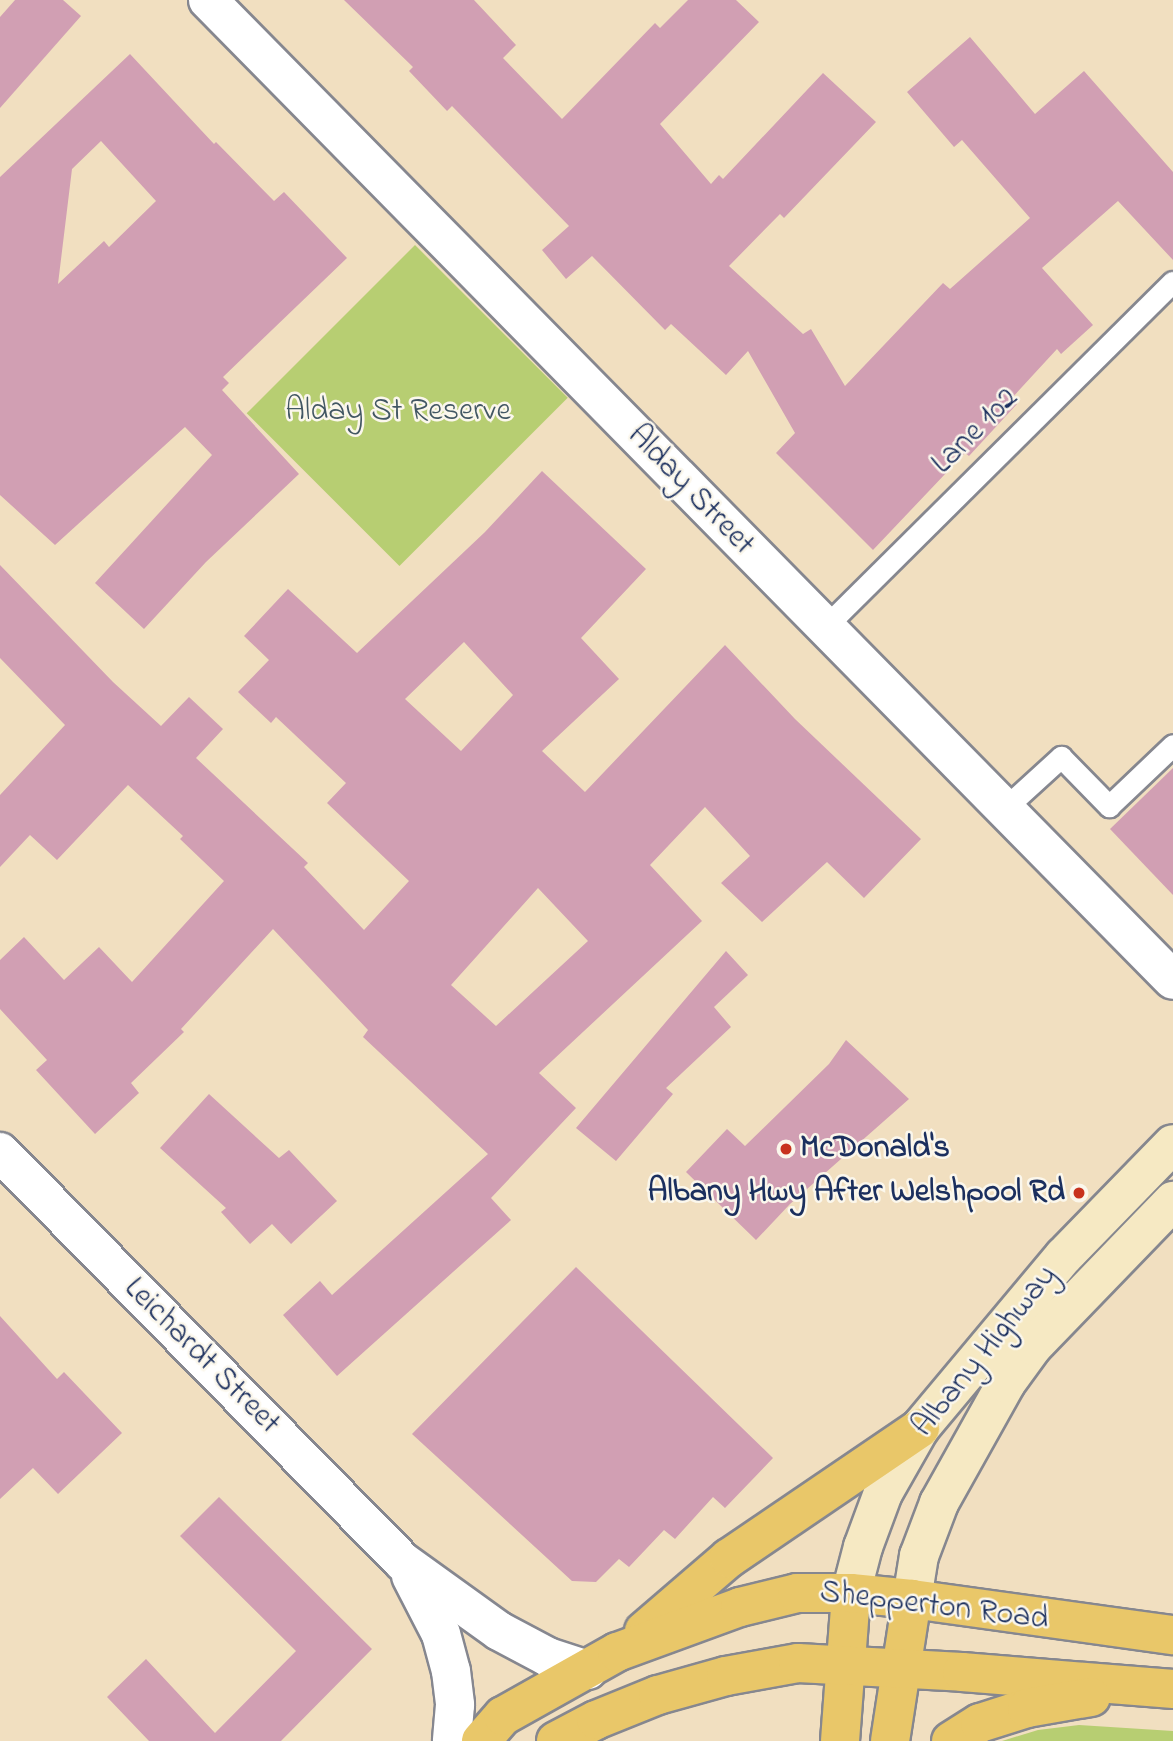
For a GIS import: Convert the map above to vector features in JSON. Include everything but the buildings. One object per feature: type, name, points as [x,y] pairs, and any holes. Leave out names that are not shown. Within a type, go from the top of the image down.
[{"type":"main road","name":"Albany Highway","points":[[851,1593],[863,1547],[883,1493],[920,1428],[1064,1256],[1173,1144]]},
{"type":"main road","name":"Albany Highway","points":[[912,1599],[919,1556],[939,1503],[1006,1383],[1033,1346],[1173,1201]]},
{"type":"main road","points":[[603,1661],[729,1558],[920,1428]]},
{"type":"main road","name":"Shepperton Road","points":[[481,1741],[503,1716],[603,1661],[740,1607],[797,1593],[851,1593],[912,1599],[1074,1624],[1173,1635]]},
{"type":"main road","points":[[840,1741],[851,1593]]},
{"type":"main road","points":[[890,1741],[899,1667],[912,1599]]},
{"type":"main road","name":"Shepperton Road","points":[[555,1741],[596,1720],[658,1695],[726,1676],[798,1663],[846,1668],[899,1667],[1164,1689]]},
{"type":"main road","points":[[951,1741],[980,1723],[1027,1708],[1164,1689]]},
{"type":"street","name":"Alday Street","points":[[208,0],[1173,980]]},
{"type":"street","name":"Leichardt Street","points":[[0,1152],[403,1562],[499,1632],[548,1657],[603,1661]]},
{"type":"street","name":"Leichardt Street","points":[[403,1562],[441,1634],[455,1704],[452,1741]]},
{"type":"lane","name":"Lane 102","points":[[824,628],[1173,282]]},
{"type":"lane","points":[[1005,808],[1060,757],[1109,806],[1173,745]]},
{"type":"green space","name":"Alday St Reserve","points":[[415,245],[568,398],[399,566],[247,413]]},
{"type":"green space","points":[[1079,1725],[1173,1731],[1173,1741],[1002,1741],[1038,1730]]},
{"type":"place","name":"McDonald's","points":[[786,1149]]},
{"type":"place","name":"Albany Hwy After Welshpool Rd","points":[[1079,1193]]}]
